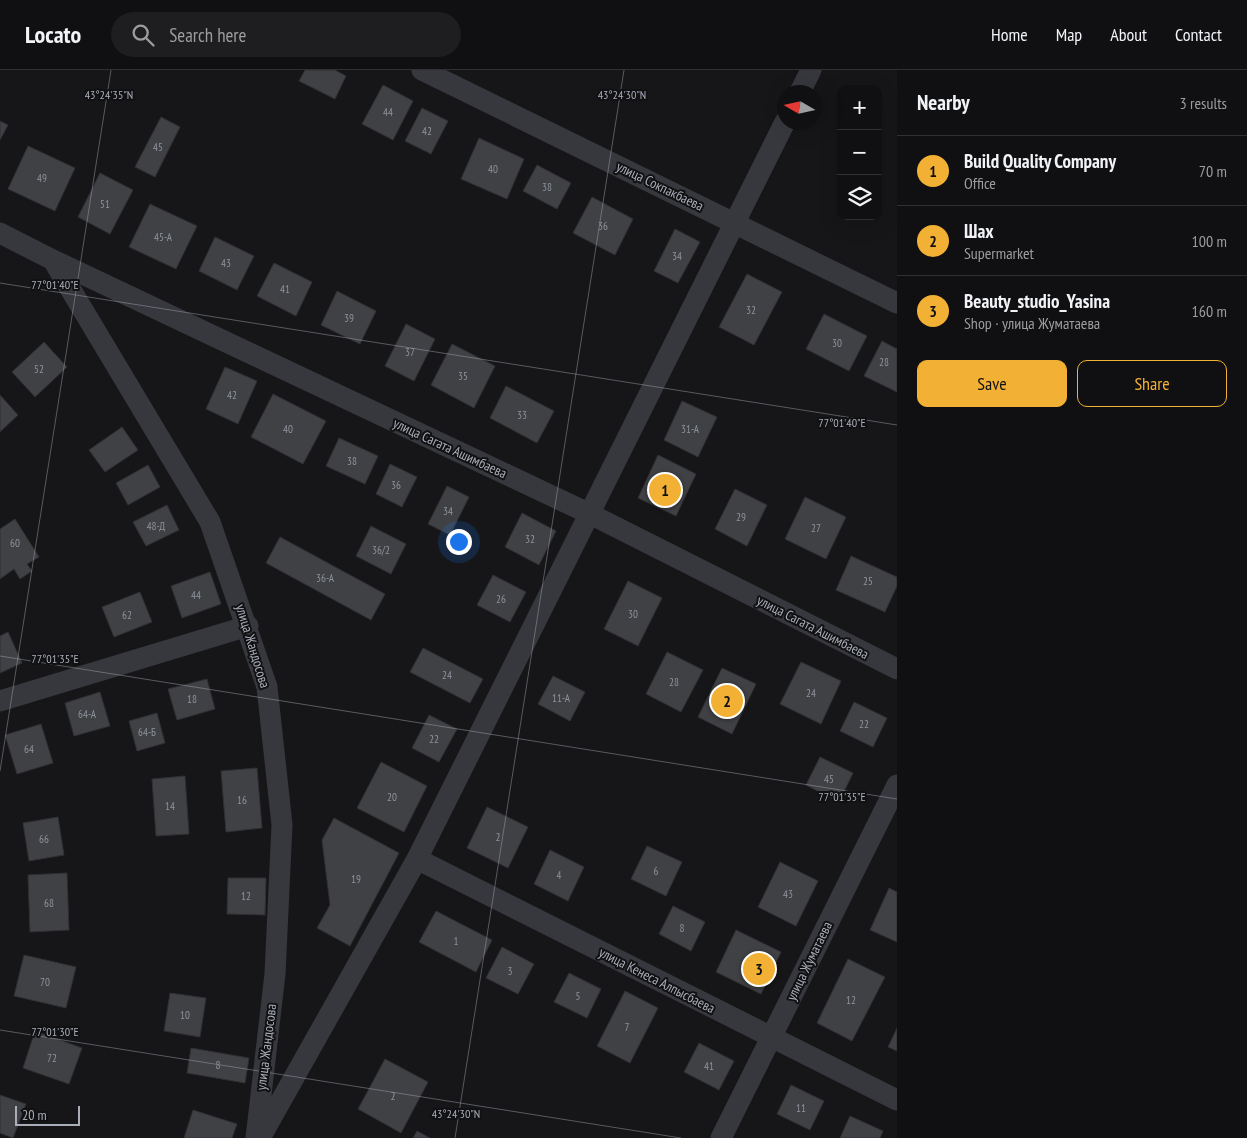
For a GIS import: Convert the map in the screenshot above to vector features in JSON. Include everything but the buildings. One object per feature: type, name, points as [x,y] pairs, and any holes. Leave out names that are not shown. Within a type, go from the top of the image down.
[{"type":"street","name":"улица Сокпакбаева","points":[[422,70],[897,303]]},
{"type":"street","points":[[804,85],[811,70]]},
{"type":"street","points":[[260,1138],[417,860],[781,130]]},
{"type":"street","name":"улица Сагата Ашимбаева","points":[[0,233],[53,260],[590,514],[897,668]]},
{"type":"street","name":"улица Жандосова","points":[[53,260],[210,522],[248,626],[267,687],[282,825],[275,974],[256,1138]]},
{"type":"street","points":[[0,701],[248,626]]},
{"type":"street","name":"улица Жуматаева","points":[[721,1138],[897,785]]},
{"type":"street","name":"улица Кенеса Алпысбаева","points":[[417,860],[897,1100]]},
{"type":"place","name":"Build Quality Company","points":[[665,490]]},
{"type":"place","name":"Шах","points":[[727,701]]},
{"type":"place","name":"Beauty_studio_Yasina","points":[[759,969]]}]
